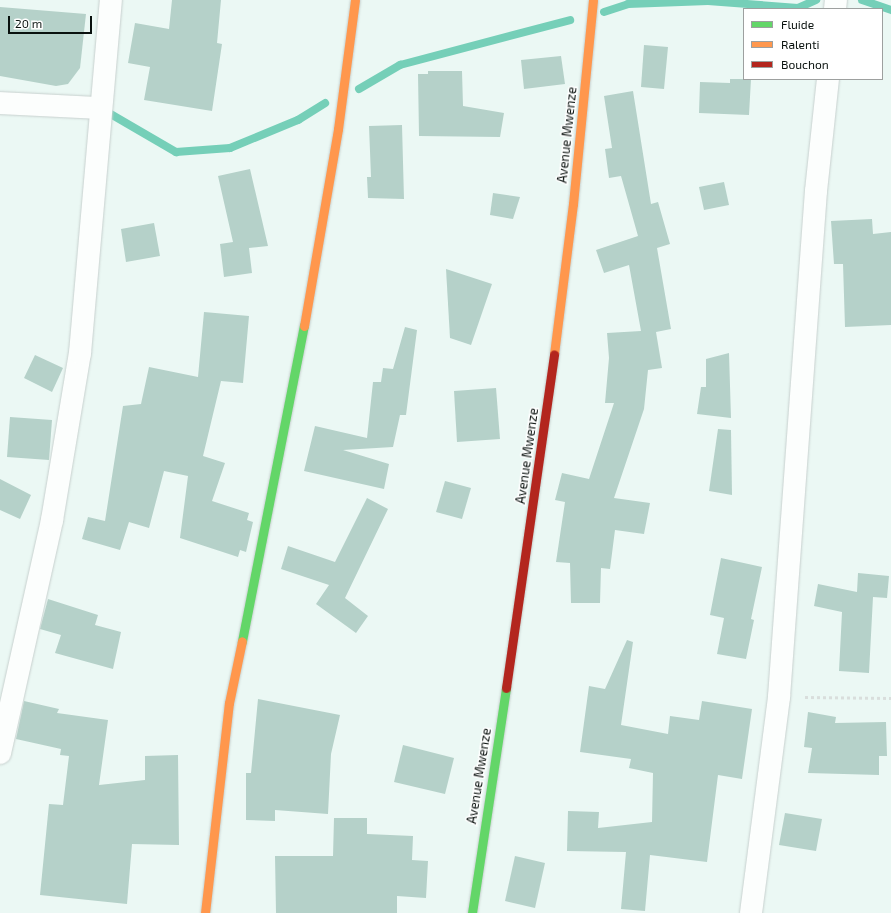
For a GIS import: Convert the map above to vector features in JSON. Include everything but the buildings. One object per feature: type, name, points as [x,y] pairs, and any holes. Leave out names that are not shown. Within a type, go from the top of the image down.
[{"type":"street","points":[[0,753],[52,520],[80,353],[100,108],[111,0]]},
{"type":"street","points":[[205,913],[229,703],[289,409],[338,129],[355,0]]},
{"type":"street","name":"Avenue Mwenze","points":[[472,913],[539,465],[573,204],[593,0]]},
{"type":"street","points":[[751,913],[778,697],[816,191],[828,80]]},
{"type":"street","points":[[0,103],[100,108]]},
{"type":"path","points":[[778,697],[891,698]]},
{"type":"waterway","points":[[604,12],[628,4],[708,1],[798,8],[816,0]]},
{"type":"waterway","points":[[862,0],[891,10]]},
{"type":"waterway","points":[[359,89],[400,65],[570,20]]},
{"type":"waterway","points":[[102,109],[176,152],[230,148],[298,120],[325,103]]},
{"type":"traffic: fast","points":[[242,641],[304,326]]},
{"type":"traffic: fast","points":[[472,913],[506,688]]},
{"type":"traffic: slow","points":[[304,326],[338,129],[355,0]]},
{"type":"traffic: slow","points":[[554,354],[573,204],[593,0]]},
{"type":"traffic: slow","points":[[205,913],[229,703],[242,641]]},
{"type":"traffic: jam","points":[[506,688],[554,354]]}]
